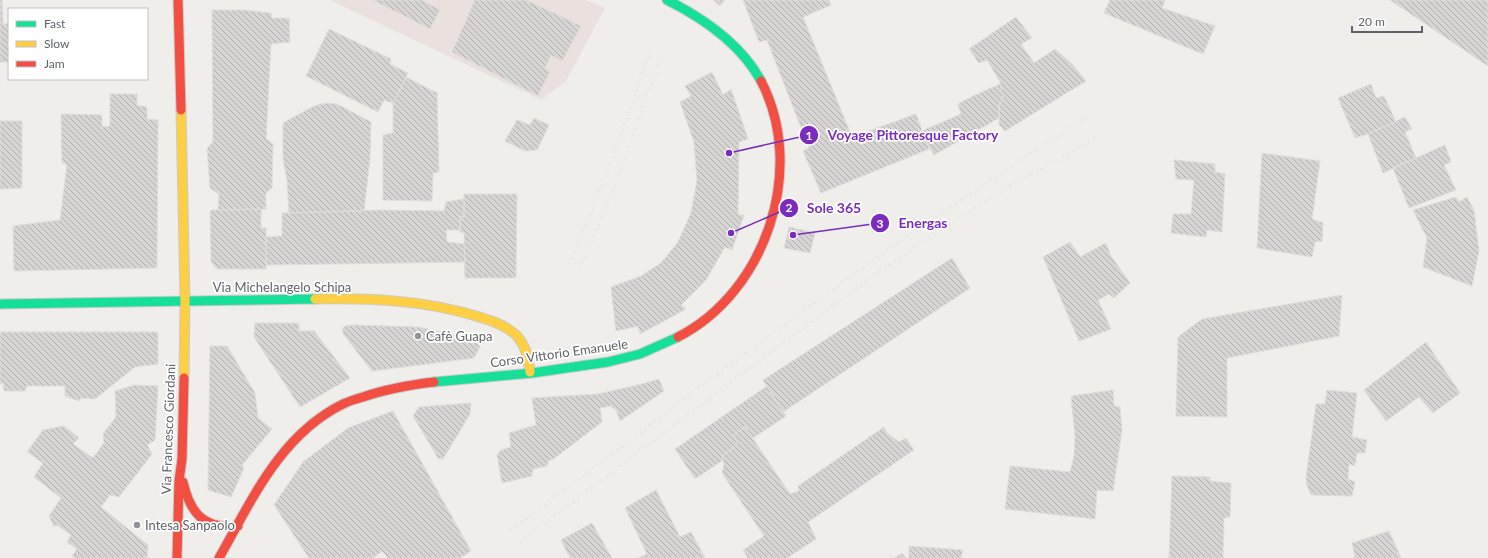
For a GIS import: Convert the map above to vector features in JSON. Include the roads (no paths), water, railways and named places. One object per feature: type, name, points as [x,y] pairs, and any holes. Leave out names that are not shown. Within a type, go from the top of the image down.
[{"type":"street","name":"Via Francesco Giordani","points":[[177,558],[179,482],[182,459],[185,300],[178,0]]},
{"type":"street","name":"Corso Vittorio Emanuele","points":[[219,558],[269,470],[286,449],[313,423],[344,403],[396,387],[604,363],[638,355],[682,336],[696,327],[727,300],[741,283],[752,266],[763,244],[772,219],[778,193],[779,149],[775,123],[766,94],[758,77],[745,58],[709,26],[684,8],[667,0]]},
{"type":"street","name":"Via Michelangelo Schipa","points":[[0,304],[185,300],[363,299],[438,306],[483,317],[512,332],[522,340],[527,350],[530,372]]},
{"type":"street","points":[[182,459],[185,493],[190,506],[206,521],[218,527],[224,528],[238,526]]},
{"type":"railway","points":[[569,264],[613,155],[652,45]]},
{"type":"railway","points":[[580,269],[617,180],[664,49]]},
{"type":"railway","points":[[511,530],[690,394],[859,270],[1086,117]]},
{"type":"railway","points":[[520,542],[886,267],[960,217],[1096,138]]},
{"type":"place","name":"Voyage Pittoresque Factory","points":[[729,153]]},
{"type":"place","name":"Sole 365","points":[[731,233]]},
{"type":"place","name":"Energas","points":[[793,235]]},
{"type":"place","name":"Cafè Guapa","points":[[418,336]]},
{"type":"place","name":"Intesa Sanpaolo","points":[[137,525]]}]
